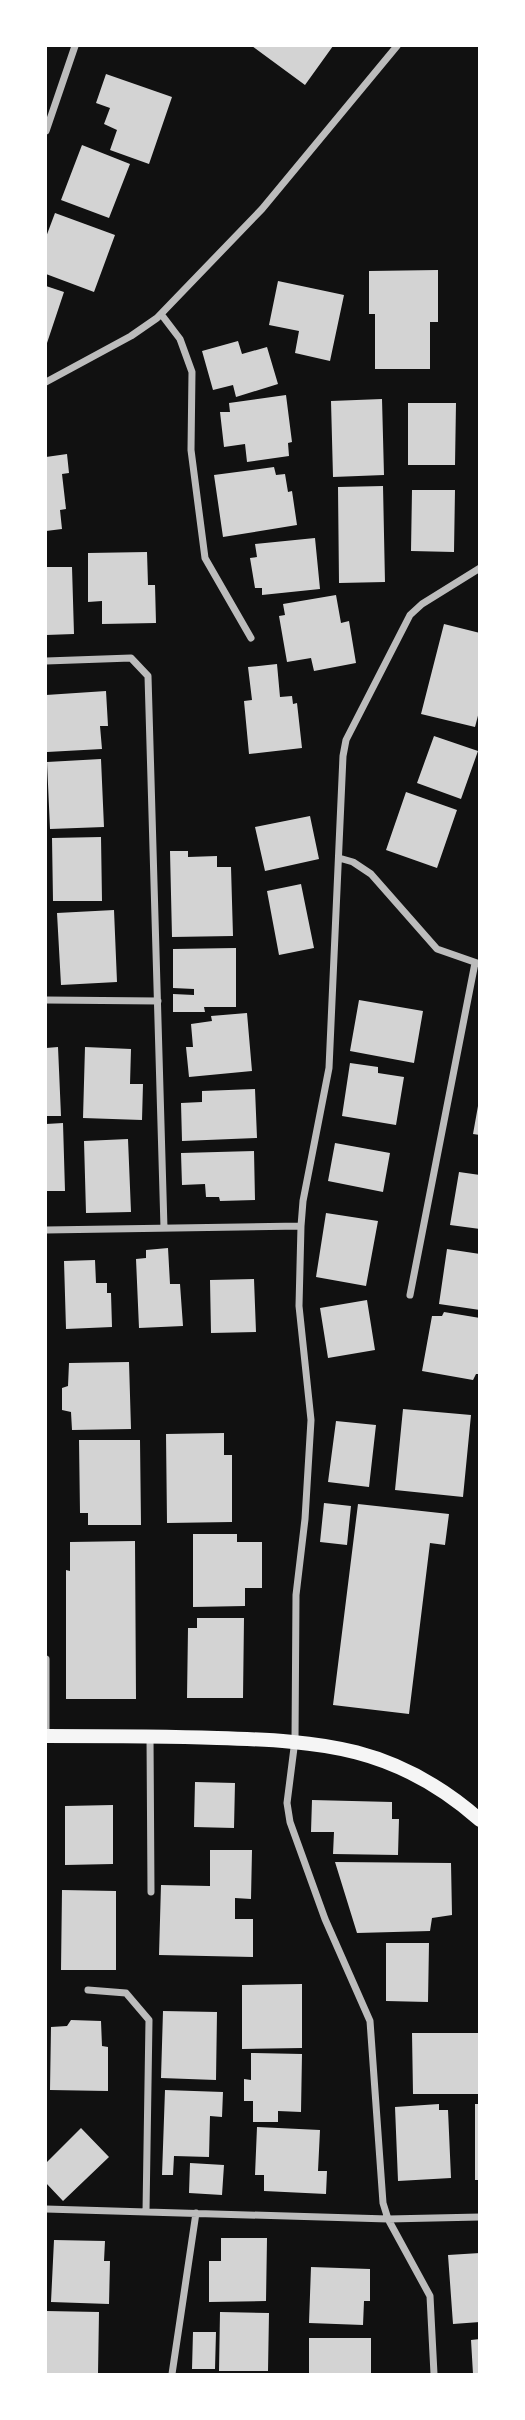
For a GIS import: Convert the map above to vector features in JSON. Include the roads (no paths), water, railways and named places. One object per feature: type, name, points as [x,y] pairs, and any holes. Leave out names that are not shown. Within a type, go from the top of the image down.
[{"type":"main road","points":[[46,1735],[295,1740],[353,1750],[401,1768],[446,1793],[480,1820]]},
{"type":"street","points":[[46,131],[75,46]]},
{"type":"street","points":[[46,382],[131,336],[161,314],[262,209],[397,46]]},
{"type":"street","points":[[161,314],[180,339],[192,372],[191,450],[205,558],[251,638]]},
{"type":"street","points":[[434,2375],[430,2297],[388,2219],[383,2203],[370,2021],[325,1919],[290,1822],[288,1783],[295,1740],[296,1595],[306,1519],[312,1420],[299,1306],[301,1226],[303,1201],[329,1068],[346,740],[410,615],[422,604],[480,568]]},
{"type":"street","points":[[46,661],[131,658],[148,676],[164,1228]]},
{"type":"street","points":[[339,858],[353,862],[372,874],[437,950],[477,963],[410,1295]]},
{"type":"street","points":[[46,1000],[158,1001]]},
{"type":"street","points":[[46,1230],[301,1226]]},
{"type":"street","points":[[46,1659],[46,1735]]},
{"type":"street","points":[[150,1736],[151,1892]]},
{"type":"street","points":[[88,1990],[126,1993],[149,2020],[146,2212]]},
{"type":"street","points":[[46,2209],[388,2219],[480,2217]]},
{"type":"street","points":[[172,2375],[196,2213]]}]
